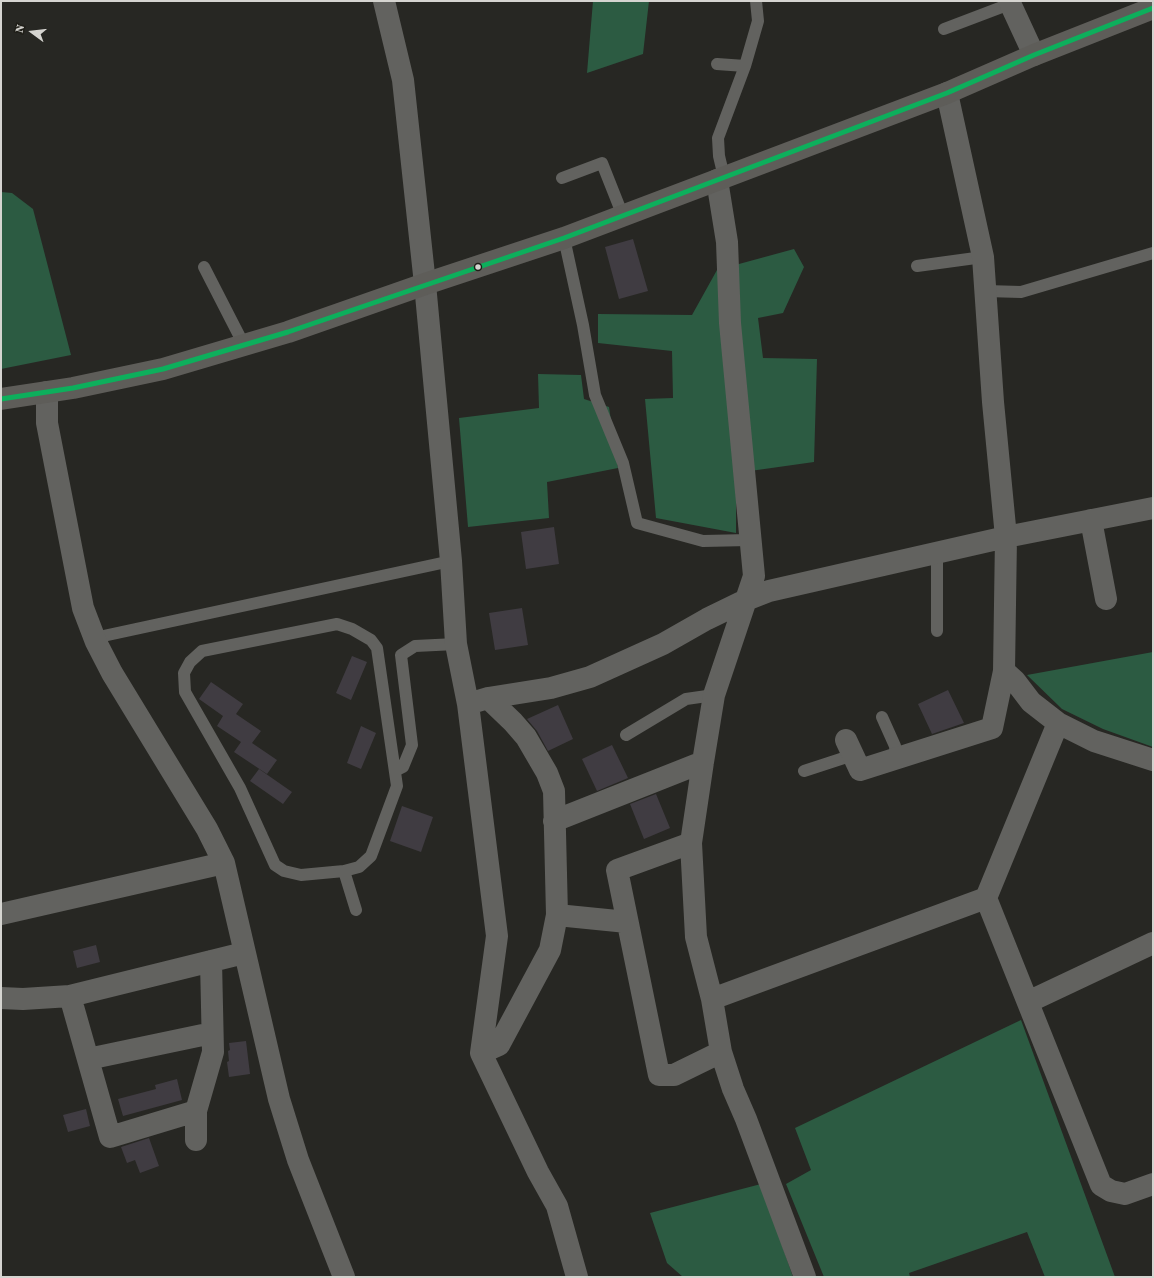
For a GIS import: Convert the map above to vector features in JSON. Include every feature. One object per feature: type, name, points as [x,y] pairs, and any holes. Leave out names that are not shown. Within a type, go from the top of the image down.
[{"type":"main road","points":[[1,399],[47,392],[163,369],[288,332],[425,284],[564,238],[623,216],[947,93],[1034,55],[1153,8]]},
{"type":"street","points":[[384,1],[402,80],[425,284],[451,561],[456,644],[478,701],[498,936],[481,1053],[538,1172],[557,1206],[577,1277]]},
{"type":"street","points":[[1010,2],[1034,55]]},
{"type":"street","points":[[849,747],[860,770],[992,728],[1004,671],[1006,537],[993,402],[983,257],[947,93]]},
{"type":"street","points":[[720,179],[727,242],[730,323],[749,540],[754,576],[714,695],[703,762],[691,843],[696,937],[712,999],[721,1052],[733,1089],[746,1119],[805,1277]]},
{"type":"street","points":[[47,392],[47,423],[84,608],[94,638],[112,674],[207,829],[224,863],[279,1099],[298,1160],[344,1277]]},
{"type":"street","points":[[478,701],[551,688],[590,677],[663,644],[707,619],[746,600],[769,591],[1006,537],[1153,508]]},
{"type":"street","points":[[1090,520],[1106,599]]},
{"type":"street","points":[[1004,671],[1015,681],[1031,702],[1058,723],[1094,741],[1153,760]]},
{"type":"street","points":[[478,701],[513,722],[526,737],[547,773],[554,791],[557,916],[550,950],[499,1045],[481,1053]]},
{"type":"street","points":[[1058,723],[986,898],[1101,1185],[1111,1191],[1125,1194],[1153,1184]]},
{"type":"street","points":[[554,821],[703,762]]},
{"type":"street","points":[[691,843],[617,870],[659,1075],[674,1075],[721,1052]]},
{"type":"street","points":[[1,914],[224,863]]},
{"type":"street","points":[[712,999],[986,898]]},
{"type":"street","points":[[557,916],[627,922]]},
{"type":"street","points":[[1028,1002],[1153,943]]},
{"type":"street","points":[[1,998],[23,999],[70,996],[244,953]]},
{"type":"street","points":[[196,1140],[196,1111],[213,1052],[211,961]]},
{"type":"street","points":[[70,996],[110,1138],[196,1111]]},
{"type":"street","points":[[88,1059],[212,1033]]},
{"type":"lane","points":[[720,179],[718,138],[745,66],[758,21],[756,1]]},
{"type":"lane","points":[[944,29],[1010,2]]},
{"type":"lane","points":[[717,64],[745,66]]},
{"type":"lane","points":[[562,178],[602,163],[623,216]]},
{"type":"lane","points":[[564,238],[583,325],[595,395],[623,463],[637,523],[702,541],[749,540]]},
{"type":"lane","points":[[986,291],[1021,292],[1153,253]]},
{"type":"lane","points":[[917,266],[983,257]]},
{"type":"lane","points":[[204,267],[244,345]]},
{"type":"lane","points":[[937,553],[937,631]]},
{"type":"lane","points":[[94,638],[451,561]]},
{"type":"lane","points":[[337,624],[352,629],[371,640],[377,648],[395,771],[397,786],[371,856],[359,867],[344,871],[301,875],[284,871],[275,865],[240,788],[185,692],[184,673],[190,662],[202,651],[337,624]]},
{"type":"lane","points":[[395,771],[403,767],[412,745],[401,655],[415,646],[456,644]]},
{"type":"lane","points":[[626,735],[686,699],[714,695]]},
{"type":"lane","points":[[882,717],[895,746],[896,758]]},
{"type":"lane","points":[[804,771],[849,747]]},
{"type":"lane","points":[[344,871],[356,910]]},
{"type":"green space","points":[[593,1],[649,1],[643,54],[587,73]]},
{"type":"green space","points":[[1,192],[12,193],[33,209],[71,355],[1,369]]},
{"type":"green space","points":[[794,249],[804,267],[783,313],[758,318],[763,358],[817,359],[814,462],[736,473],[736,533],[656,518],[645,399],[673,398],[672,351],[598,343],[598,314],[692,315],[717,270]]},
{"type":"green space","points":[[538,374],[581,375],[584,399],[609,407],[618,468],[547,482],[549,518],[468,527],[459,418],[539,408]]},
{"type":"green space","points":[[1153,652],[1153,747],[1103,729],[1062,709],[1027,675]]},
{"type":"green space","points":[[1021,1020],[1115,1277],[1045,1277],[1027,1232],[909,1273],[910,1277],[824,1277],[786,1184],[811,1170],[795,1128]]},
{"type":"green space","points":[[761,1184],[793,1277],[683,1277],[667,1263],[650,1213]]},
{"type":"building","points":[[633,239],[648,291],[619,299],[605,247]]},
{"type":"building","points":[[554,527],[559,564],[526,569],[521,532]]},
{"type":"building","points":[[522,608],[528,645],[495,650],[489,613]]},
{"type":"building","points":[[352,656],[367,662],[351,700],[336,693]]},
{"type":"building","points":[[211,682],[243,704],[236,714],[261,731],[252,743],[277,760],[267,774],[234,752],[241,742],[217,726],[223,716],[199,699]]},
{"type":"building","points":[[948,690],[964,723],[932,734],[918,704]]},
{"type":"building","points":[[558,705],[573,739],[548,751],[537,731],[527,719]]},
{"type":"building","points":[[361,726],[376,733],[361,769],[347,763]]},
{"type":"building","points":[[612,745],[628,778],[597,791],[582,759]]},
{"type":"building","points":[[259,769],[292,792],[283,804],[250,781]]},
{"type":"building","points":[[656,794],[670,828],[644,839],[630,804]]},
{"type":"building","points":[[402,806],[433,817],[421,852],[390,841]]},
{"type":"building","points":[[96,945],[100,962],[77,968],[73,951]]},
{"type":"building","points":[[246,1041],[250,1074],[229,1077],[227,1062],[229,1061],[229,1043]]},
{"type":"building","points":[[177,1079],[182,1100],[123,1116],[118,1099],[156,1089],[155,1085]]},
{"type":"building","points":[[86,1109],[90,1126],[68,1132],[63,1115]]},
{"type":"building","points":[[149,1138],[159,1166],[140,1173],[135,1160],[127,1163],[121,1147]]},
{"type":"transit line","points":[[1,399],[73,388],[163,369],[288,332],[564,238],[947,93],[1034,55],[1153,8]]}]
